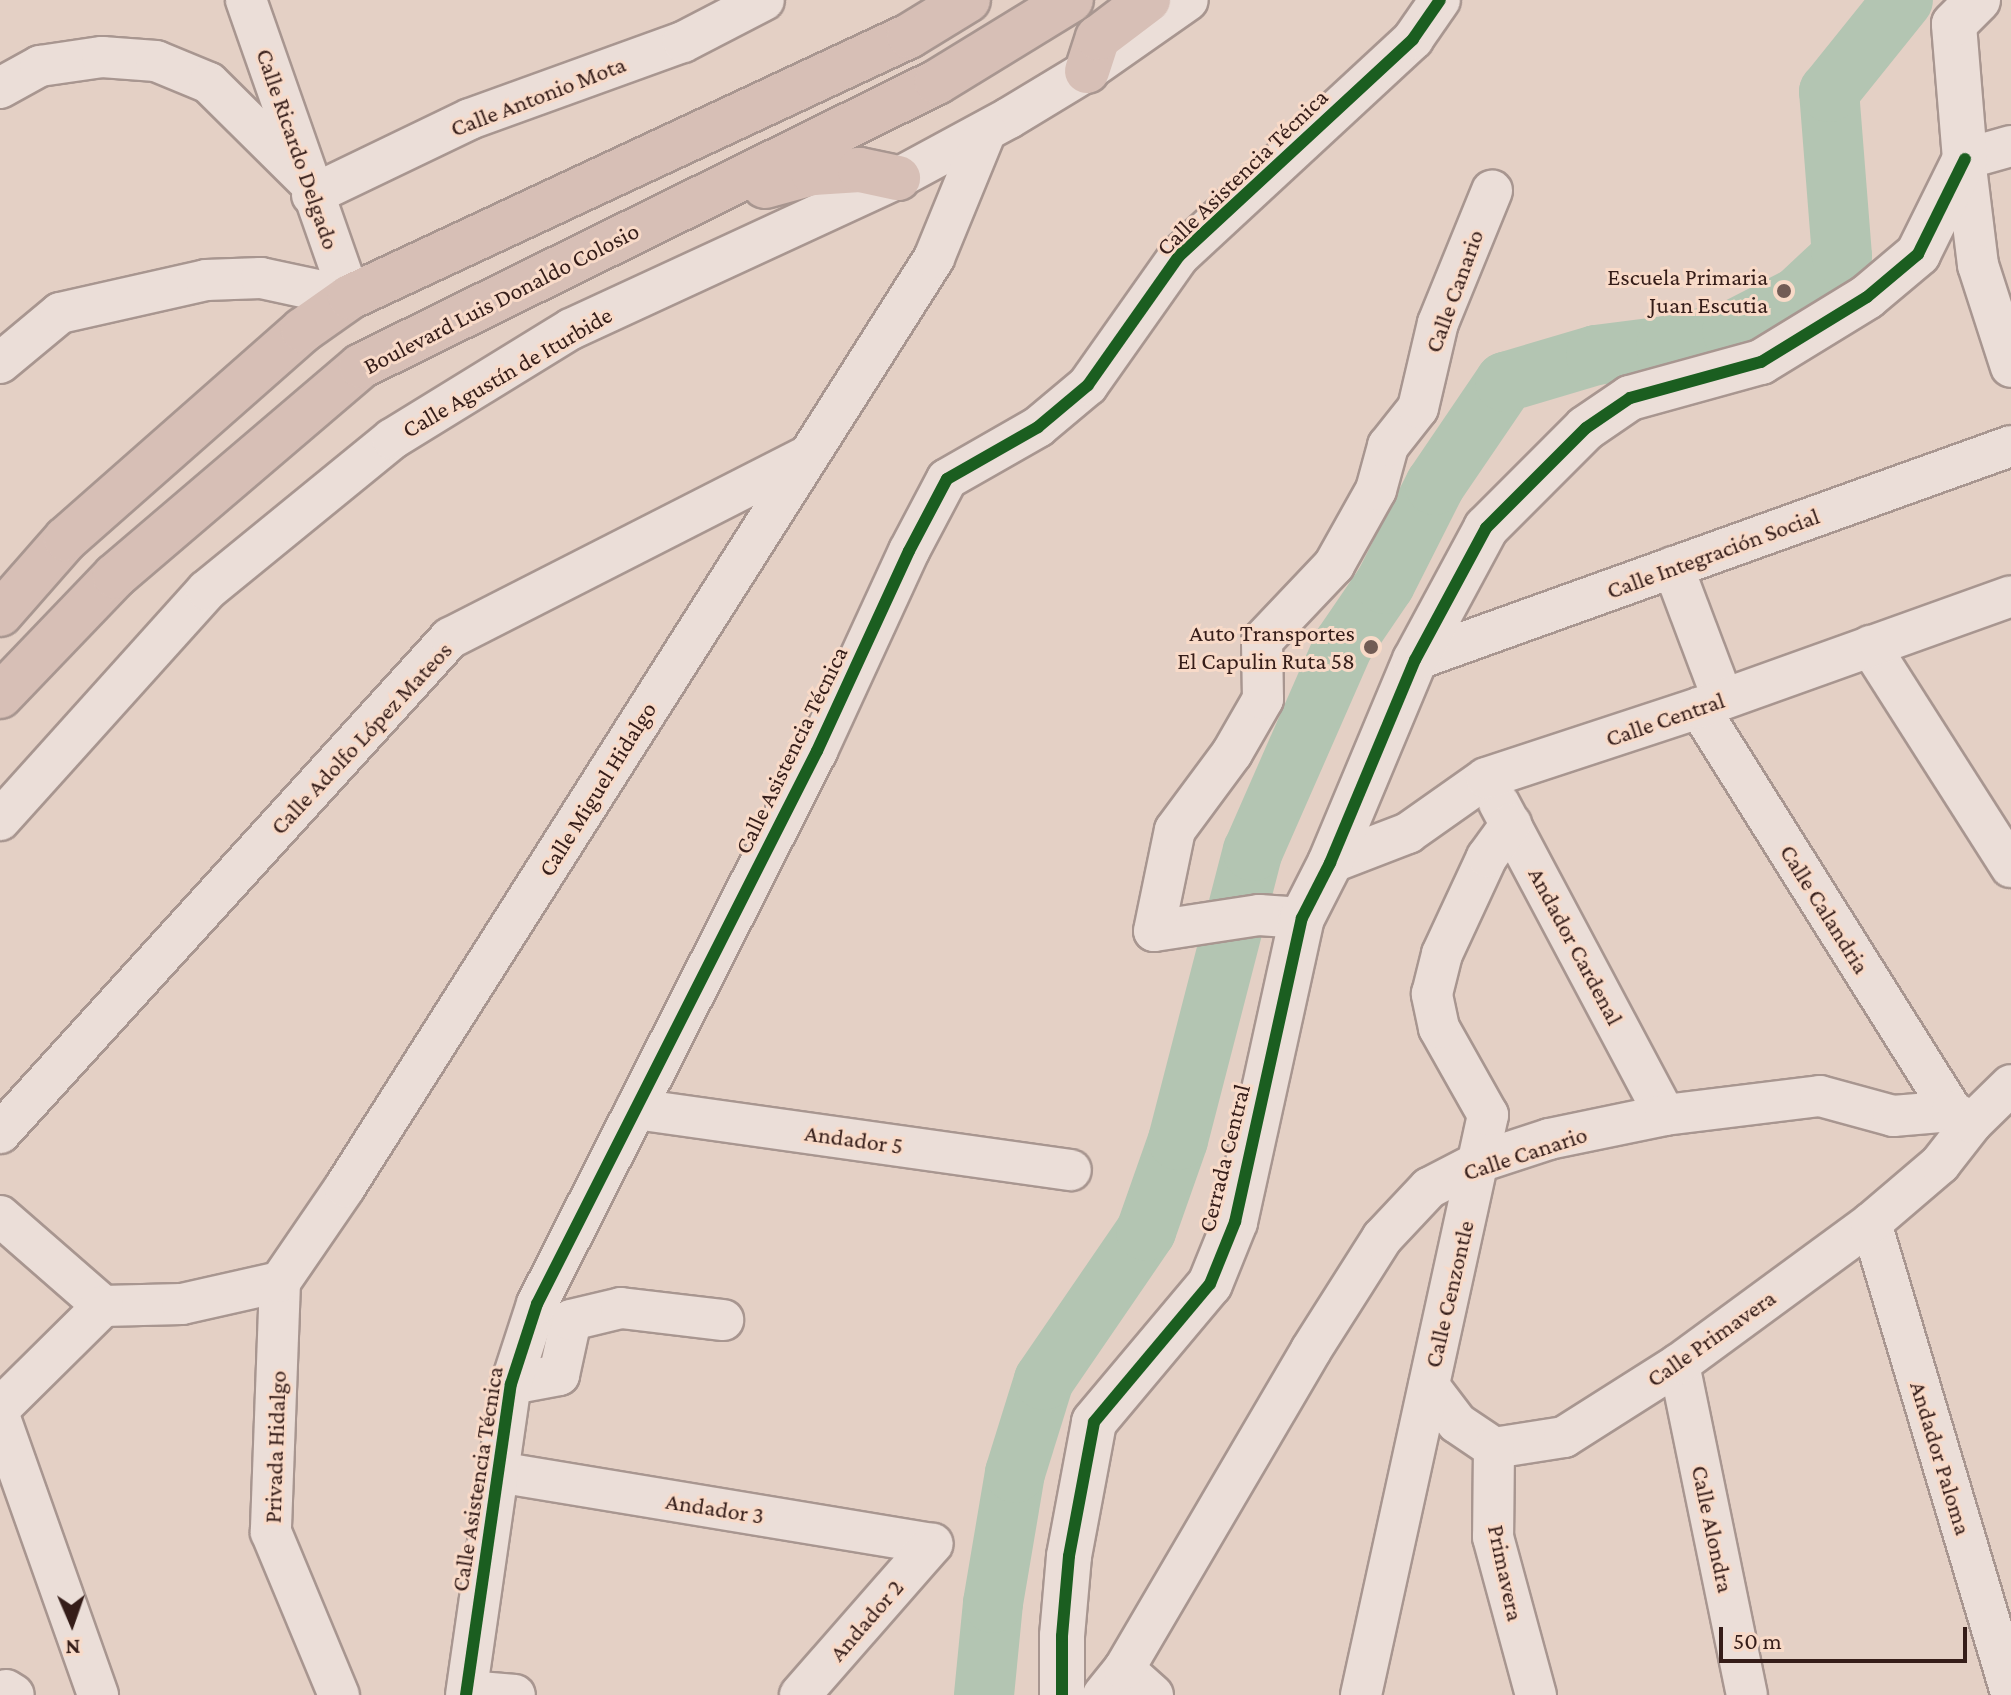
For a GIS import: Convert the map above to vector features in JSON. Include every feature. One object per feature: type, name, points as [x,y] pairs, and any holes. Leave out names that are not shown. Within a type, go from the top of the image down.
[{"type":"highway","points":[[0,614],[66,539],[303,330],[350,297],[909,36],[968,0]]},
{"type":"highway","name":"Boulevard Luis Donaldo Colosio","points":[[0,696],[115,576],[361,366],[937,82],[1071,0]]},
{"type":"highway","points":[[1087,71],[1098,38],[1148,0]]},
{"type":"highway","points":[[671,212],[813,173],[860,170],[898,178]]},
{"type":"street","name":"Calle Ricardo Delgado","points":[[246,0],[350,297]]},
{"type":"street","name":"Calle Antonio Mota","points":[[309,187],[470,119],[683,42],[764,0]]},
{"type":"street","name":"Calle Agustín de Iturbide","points":[[0,820],[207,590],[392,439],[571,329],[898,178],[986,131],[1087,71],[1188,0]]},
{"type":"street","name":"Calle Asistencia Técnica","points":[[466,1693],[511,1384],[537,1304],[817,751],[909,551],[947,479],[1038,427],[1088,385],[1179,256],[1413,39],[1440,0]]},
{"type":"street","points":[[1978,0],[1954,24],[1965,159],[1978,265],[2011,367]]},
{"type":"street","points":[[0,88],[40,66],[102,57],[156,61],[209,83],[309,187]]},
{"type":"street","name":"Calle Miguel Hidalgo","points":[[280,1282],[345,1187],[934,258],[986,131]]},
{"type":"street","points":[[1965,159],[2011,146]]},
{"type":"street","name":"Cerrada Central","points":[[1062,1695],[1062,1636],[1069,1556],[1094,1422],[1210,1284],[1235,1222],[1302,918],[1330,863],[1415,660],[1486,528],[1586,428],[1630,398],[1761,362],[1867,297],[1918,254],[1965,159]]},
{"type":"street","name":"Calle Canario","points":[[1302,918],[1259,915],[1154,931],[1175,830],[1232,753],[1263,699],[1262,641],[1334,565],[1376,490],[1388,446],[1418,408],[1438,323],[1492,191]]},
{"type":"street","points":[[0,363],[60,313],[206,280],[261,278],[350,297]]},
{"type":"street","name":"Calle Integración Social","points":[[1415,660],[2011,446]]},
{"type":"street","name":"Calle Adolfo López Mateos","points":[[0,1133],[450,638],[808,456]]},
{"type":"street","name":"Calle Calandria","points":[[1673,567],[1711,704],[1962,1117]]},
{"type":"street","name":"Calle Central","points":[[1330,863],[1408,833],[1486,778],[1711,704],[2011,596]]},
{"type":"street","points":[[1870,646],[2011,867]]},
{"type":"street","name":"Andador Cardenal","points":[[1486,778],[1665,1115]]},
{"type":"street","name":"Calle Cenzontle","points":[[1361,1695],[1488,1115],[1439,1028],[1432,994],[1442,954],[1487,857],[1511,824]]},
{"type":"street","points":[[1962,1117],[2011,1085]]},
{"type":"street","name":"Calle Canario","points":[[1114,1682],[1311,1350],[1382,1238],[1429,1188],[1479,1162],[1549,1139],[1665,1115],[1820,1096],[1893,1116],[1962,1117]]},
{"type":"street","name":"Andador 5","points":[[636,1109],[1071,1170]]},
{"type":"street","name":"Calle Primavera","points":[[1494,1448],[1564,1437],[1679,1364],[1871,1223],[1940,1164],[1962,1117]]},
{"type":"street","points":[[0,1216],[103,1306],[182,1304],[280,1282]]},
{"type":"street","name":"Andador Paloma","points":[[1871,1223],[2011,1692]]},
{"type":"street","name":"Privada Hidalgo","points":[[280,1282],[271,1532],[339,1695]]},
{"type":"street","points":[[0,1408],[103,1306]]},
{"type":"street","points":[[511,1384],[559,1375],[571,1320],[621,1308],[723,1320]]},
{"type":"street","name":"Calle Alondra","points":[[1679,1364],[1747,1695]]},
{"type":"street","points":[[1429,1386],[1457,1423],[1494,1448]]},
{"type":"street","points":[[0,1418],[98,1695]]},
{"type":"street","name":"Primavera","points":[[1494,1448],[1493,1537],[1536,1695]]},
{"type":"street","name":"Andador 3","points":[[498,1472],[932,1544]]},
{"type":"street","name":"Andador 2","points":[[800,1695],[932,1544]]},
{"type":"street","points":[[1114,1682],[1153,1695]]},
{"type":"street","points":[[466,1693],[515,1695]]},
{"type":"waterway","points":[[984,1695],[993,1603],[1015,1473],[1044,1380],[1146,1231],[1178,1140],[1253,851],[1344,644],[1385,584],[1435,485],[1505,382],[1596,355],[1666,346],[1732,331],[1798,297],[1842,256],[1829,92],[1903,0]]},
{"type":"cycle path","points":[[466,1695],[511,1384],[537,1304],[817,751],[909,551],[947,479],[1038,427],[1088,385],[1179,256],[1413,39],[1440,0]]},
{"type":"cycle path","points":[[1062,1695],[1062,1636],[1069,1556],[1094,1422],[1210,1284],[1235,1222],[1302,918],[1330,863],[1415,660],[1486,528],[1586,428],[1630,398],[1761,362],[1867,297],[1918,254],[1965,159]]},
{"type":"place","name":"Escuela Primaria Juan Escutia","points":[[1784,291]]},
{"type":"place","name":"Auto Transportes El Capulin Ruta 58","points":[[1371,647]]}]
